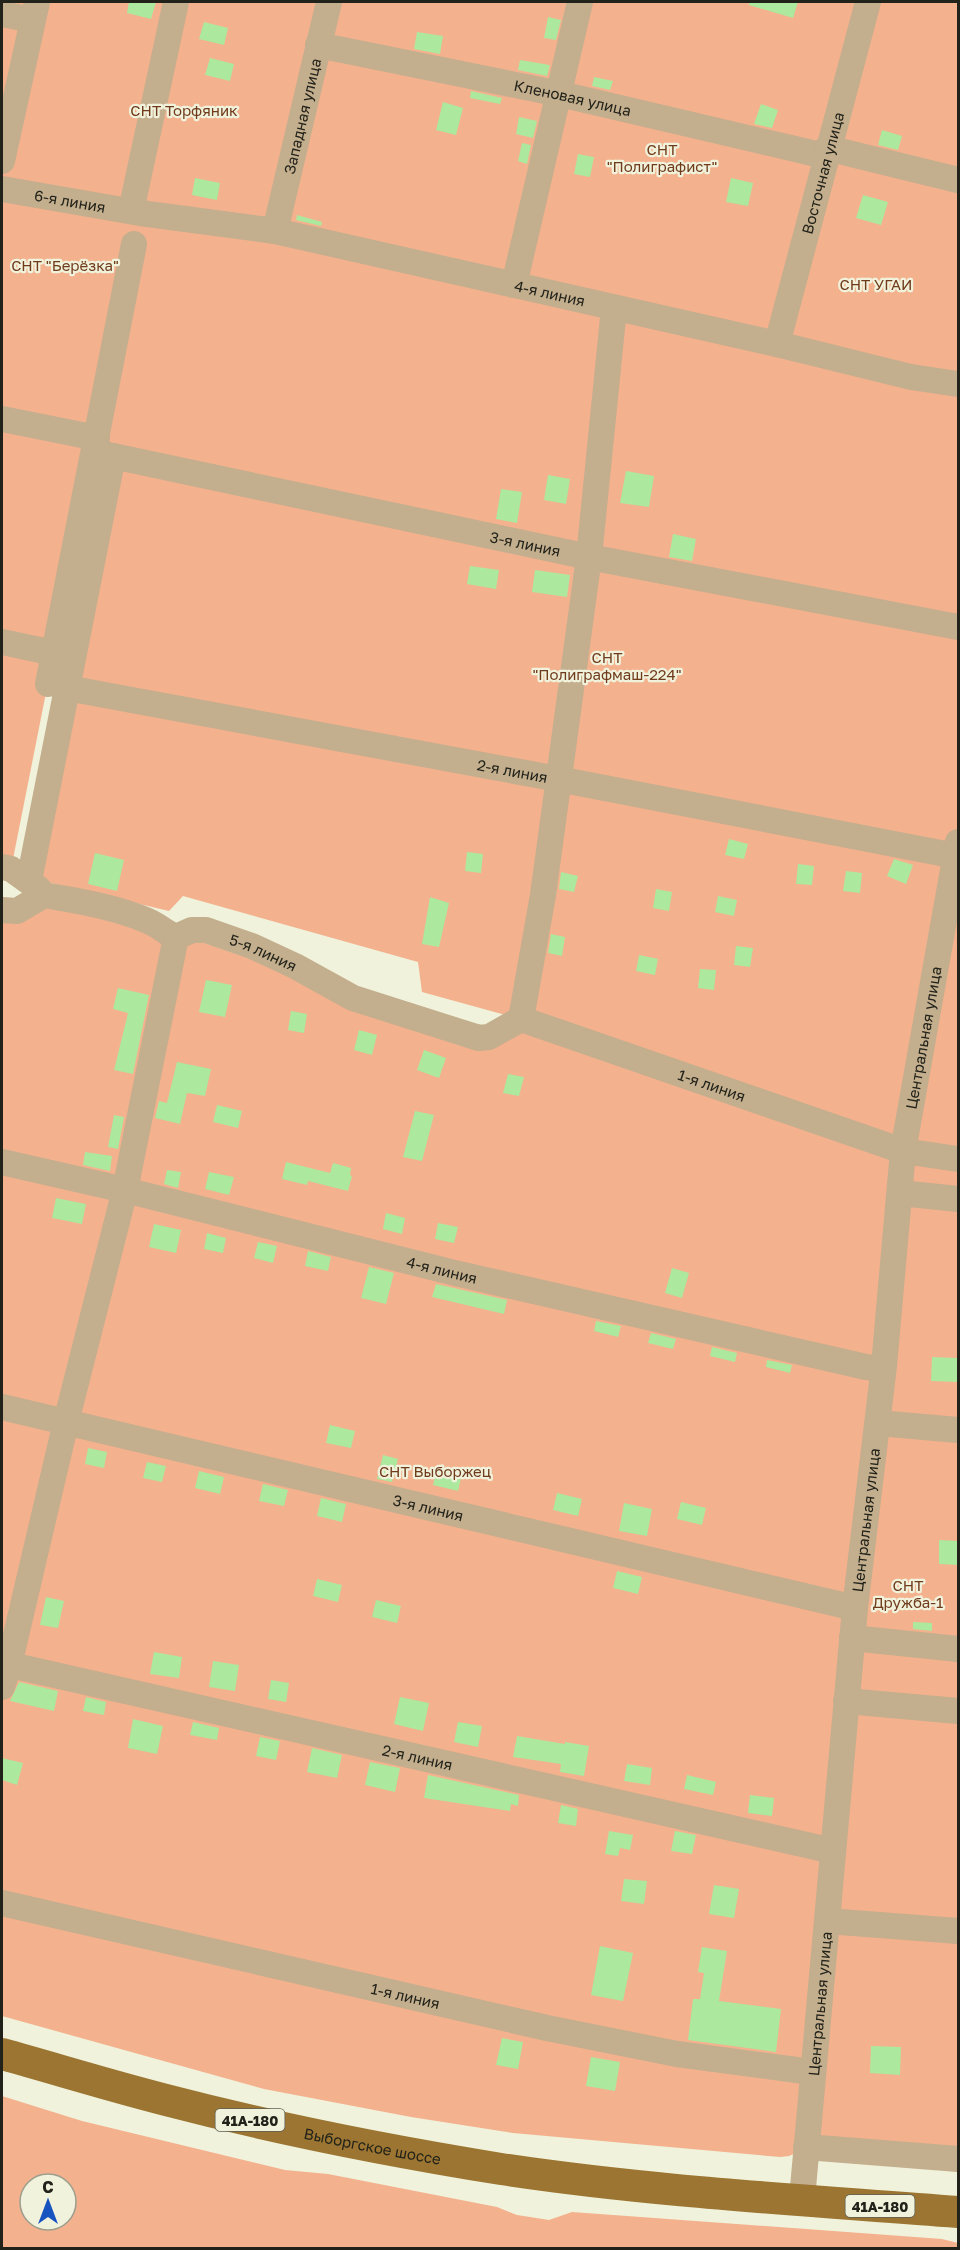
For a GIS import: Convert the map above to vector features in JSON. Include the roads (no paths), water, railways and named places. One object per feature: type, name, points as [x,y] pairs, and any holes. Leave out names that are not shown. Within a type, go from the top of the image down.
[{"type":"main road","name":"Выборгское шоссе","points":[[2,2054],[167,2100],[390,2150],[502,2169],[656,2188],[802,2199]]},
{"type":"main road","name":"41А-180","points":[[802,2199],[958,2212]]},
{"type":"street","points":[[135,212],[176,2]]},
{"type":"street","name":"Западная улица","points":[[275,231],[329,2]]},
{"type":"street","points":[[514,285],[580,2]]},
{"type":"street","name":"Восточная улица","points":[[777,344],[826,152],[868,2]]},
{"type":"street","points":[[2,14],[35,11],[2,161]]},
{"type":"street","name":"Кленовая улица","points":[[318,45],[560,94],[958,180]]},
{"type":"street","name":"6-я линия","points":[[2,189],[135,212]]},
{"type":"street","name":"4-я линия","points":[[135,212],[275,231],[777,344],[911,377],[958,384]]},
{"type":"street","points":[[2,910],[17,911],[21,878],[101,449],[134,244]]},
{"type":"street","points":[[521,1019],[543,895],[589,557],[614,308]]},
{"type":"street","name":"3-я линия","points":[[2,420],[101,449],[589,557],[958,627]]},
{"type":"street","points":[[57,686],[54,653],[101,449]]},
{"type":"street","points":[[2,642],[54,653]]},
{"type":"street","name":"2-я линия","points":[[57,686],[558,779],[957,849]]},
{"type":"street","name":"Центральная улица","points":[[802,2199],[852,1638],[878,1423],[903,1151],[957,849]]},
{"type":"street","points":[[4,1672],[125,1190],[176,937],[150,922],[129,914],[21,878]]},
{"type":"street","name":"5-я линия","points":[[176,937],[192,930],[206,930],[252,946],[295,966],[353,998],[479,1038],[489,1037],[521,1019]]},
{"type":"street","name":"1-я линия","points":[[521,1019],[903,1151],[958,1159]]},
{"type":"street","name":"4-я линия","points":[[2,1162],[125,1190],[455,1273],[883,1369]]},
{"type":"street","points":[[900,1193],[958,1199]]},
{"type":"street","name":"3-я линия","points":[[2,1407],[855,1608]]},
{"type":"street","points":[[878,1423],[958,1430]]},
{"type":"street","points":[[852,1638],[958,1649]]},
{"type":"street","name":"2-я линия","points":[[4,1672],[833,1851]]},
{"type":"street","points":[[846,1701],[958,1711]]},
{"type":"street","name":"1-я линия","points":[[2,1904],[547,2028],[677,2054],[812,2072]]},
{"type":"street","points":[[827,1921],[958,1932]]},
{"type":"street","points":[[806,2146],[958,2159]]},
{"type":"park label","name":"СНТ Торфяник","points":[[184,110]]},
{"type":"park label","name":"СНТ \"Полиграфист\"","points":[[662,158]]},
{"type":"park label","name":"СНТ \"Берёзка\"","points":[[65,265]]},
{"type":"park label","name":"СНТ УГАИ","points":[[876,284]]},
{"type":"park label","name":"СНТ \"Полиграфмаш-224\"","points":[[607,666]]},
{"type":"park label","name":"СНТ Выборжец","points":[[435,1471]]},
{"type":"park label","name":"СНТ Дружба-1","points":[[908,1594]]}]
